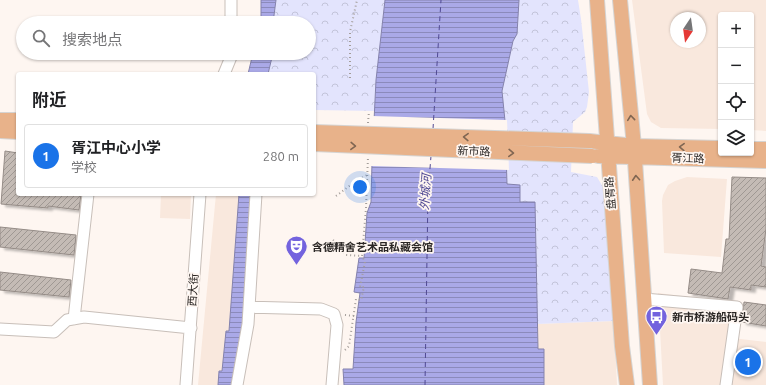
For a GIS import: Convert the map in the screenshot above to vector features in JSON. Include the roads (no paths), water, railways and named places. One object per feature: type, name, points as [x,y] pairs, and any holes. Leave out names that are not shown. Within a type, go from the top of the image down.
[{"type":"main road","name":"盘胥路","points":[[596,0],[622,346],[628,385]]},
{"type":"main road","points":[[603,0],[617,101],[616,0]]},
{"type":"main road","points":[[620,0],[634,151],[649,385]]},
{"type":"main road","points":[[0,120],[16,120]]},
{"type":"main road","points":[[0,131],[16,132]]},
{"type":"main road","name":"新市路","points":[[316,132],[589,141],[607,150]]},
{"type":"main road","name":"新市路","points":[[316,144],[592,156],[607,150],[634,151]]},
{"type":"main road","name":"胥江路","points":[[634,151],[718,148]]},
{"type":"main road","points":[[754,149],[766,149]]},
{"type":"main road","name":"胥江路","points":[[634,151],[766,160]]},
{"type":"main road","points":[[628,385],[624,203],[641,336],[649,385]]},
{"type":"street","points":[[231,16],[232,0]]},
{"type":"street","points":[[225,72],[230,60]]},
{"type":"street","points":[[74,319],[88,196]]},
{"type":"street","name":"西大街","points":[[186,385],[200,196]]},
{"type":"street","points":[[237,385],[249,307],[256,196]]},
{"type":"street","points":[[644,299],[737,307],[726,385]]},
{"type":"street","points":[[249,307],[321,309],[334,314],[337,325],[332,385]]},
{"type":"street","points":[[0,330],[54,332],[67,320],[84,317],[190,328]]},
{"type":"water","points":[[261,0],[276,0],[274,16],[261,16]]},
{"type":"water","name":"外城河","points":[[385,0],[519,0],[517,34],[513,41],[502,91],[505,121],[507,184],[520,185],[520,202],[535,202],[538,349],[544,349],[544,385],[344,385],[343,369],[353,369],[356,322],[360,293],[354,292],[359,258],[364,258],[367,213],[371,202],[376,80]]},
{"type":"water","points":[[251,60],[271,60],[268,72],[248,72]]},
{"type":"water","points":[[239,196],[250,196],[250,218],[244,292],[247,293],[235,385],[218,385],[219,371],[222,371],[226,331],[229,331]]},
{"type":"place","name":"含德精舍艺术品私藏会馆","points":[[297,266]]},
{"type":"place","name":"新市桥游船码头","points":[[657,336]]},
{"type":"place","name":"胥江中心小学","points":[[748,362]]}]
